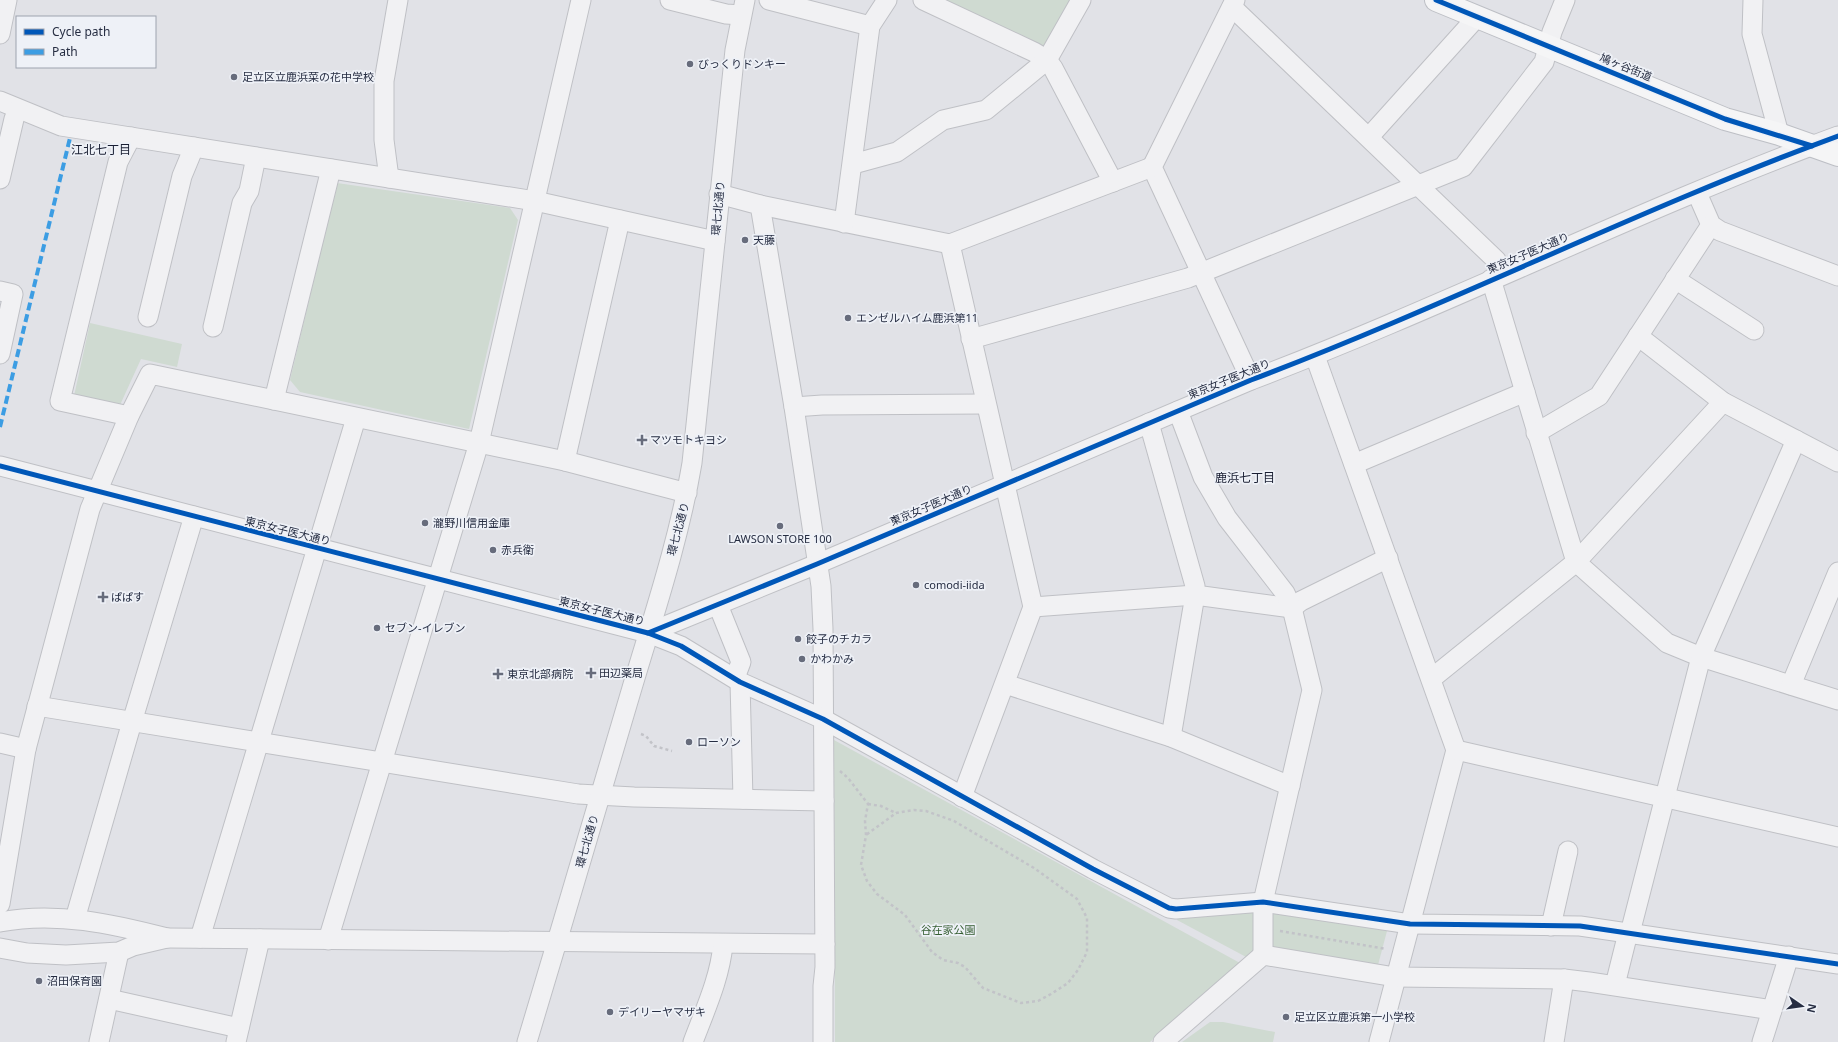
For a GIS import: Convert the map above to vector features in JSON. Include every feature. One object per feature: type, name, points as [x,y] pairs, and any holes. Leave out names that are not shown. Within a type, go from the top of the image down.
[{"type":"main road","name":"鳩ヶ谷街道","points":[[1436,0],[1725,119],[1779,134],[1838,155]]},
{"type":"street","points":[[0,34],[7,0]]},
{"type":"street","points":[[389,178],[384,140],[384,81],[398,0]]},
{"type":"street","points":[[328,940],[479,442],[581,0]]},
{"type":"street","points":[[670,0],[726,14],[743,8]]},
{"type":"street","points":[[769,0],[870,26]]},
{"type":"street","points":[[844,223],[853,164],[870,26],[887,0]]},
{"type":"street","points":[[923,0],[1034,52],[1047,60],[1053,68],[1113,182]]},
{"type":"street","points":[[853,164],[897,152],[943,120],[986,110],[1047,60],[1081,0]]},
{"type":"street","points":[[971,339],[1188,278],[1463,167],[1544,62],[1550,47],[1552,32],[1565,0]]},
{"type":"street","points":[[1753,0],[1752,34],[1779,134]]},
{"type":"street","points":[[719,194],[760,206],[950,244],[1152,167],[1234,4],[1496,260],[1497,277],[1525,392],[1576,562],[1667,643],[1701,657],[1838,700]]},
{"type":"street","name":"環七北通り","points":[[527,1042],[680,524],[687,493],[693,455],[735,50],[743,8]]},
{"type":"street","points":[[1369,137],[1477,17]]},
{"type":"street","points":[[0,101],[61,126],[535,201],[715,241]]},
{"type":"street","points":[[0,179],[14,119],[18,109]]},
{"type":"street","name":"東京女子医大通り","points":[[0,466],[317,549],[648,633],[817,564],[1251,380],[1314,356],[1697,193],[1838,136]]},
{"type":"street","points":[[129,416],[60,401],[118,162],[130,137]]},
{"type":"street","points":[[148,317],[182,176],[194,147]]},
{"type":"street","points":[[213,327],[242,203],[249,191],[256,157]]},
{"type":"street","points":[[1152,167],[1251,380]]},
{"type":"street","points":[[274,400],[331,169]]},
{"type":"street","points":[[1697,193],[1711,225],[1720,231],[1838,276]]},
{"type":"street","points":[[760,206],[794,407],[823,604],[825,944],[823,1042]]},
{"type":"street","points":[[565,461],[620,220]]},
{"type":"street","points":[[1536,432],[1599,396],[1711,225]]},
{"type":"street","points":[[950,244],[985,404],[1033,606],[962,797]]},
{"type":"street","points":[[1675,279],[1754,330]]},
{"type":"street","points":[[0,291],[13,294],[0,354]]},
{"type":"street","points":[[1638,336],[1722,402],[1838,462]]},
{"type":"street","points":[[1314,356],[1456,750],[1379,1042]]},
{"type":"street","points":[[0,904],[26,749],[90,509],[129,416],[150,374],[565,461],[687,493]]},
{"type":"street","points":[[1354,464],[1525,392]]},
{"type":"street","points":[[1431,679],[1576,562],[1722,402]]},
{"type":"street","points":[[794,407],[822,405],[985,404]]},
{"type":"street","points":[[1178,411],[1203,477],[1226,518],[1285,593],[1292,608],[1312,690],[1263,902],[1264,954]]},
{"type":"street","points":[[200,938],[356,418]]},
{"type":"street","points":[[1149,423],[1195,586],[1196,595],[1170,737]]},
{"type":"street","points":[[1615,985],[1701,657],[1796,440]]},
{"type":"street","points":[[75,919],[194,516]]},
{"type":"street","points":[[1033,606],[1196,595],[1292,608],[1301,601],[1388,558]]},
{"type":"street","points":[[1791,685],[1838,572]]},
{"type":"street","points":[[718,605],[741,662],[737,680],[743,799]]},
{"type":"street","points":[[648,633],[681,646],[737,680],[823,719],[1093,869],[1169,908],[1176,909],[1263,902],[1410,924],[1580,926],[1838,964]]},
{"type":"street","points":[[1005,684],[1170,737],[1290,786]]},
{"type":"street","points":[[37,706],[572,793],[634,797],[824,801]]},
{"type":"street","points":[[0,743],[26,749]]},
{"type":"street","points":[[1456,750],[1838,837]]},
{"type":"street","points":[[1551,926],[1568,850]]},
{"type":"street","points":[[0,922],[38,919],[75,919],[114,924],[167,938]]},
{"type":"street","points":[[0,948],[27,953],[66,955],[119,952],[133,946],[167,938],[825,944]]},
{"type":"street","points":[[109,999],[238,1035],[260,939]]},
{"type":"street","points":[[693,1042],[722,960],[723,944]]},
{"type":"street","points":[[99,1042],[119,952]]},
{"type":"street","points":[[1264,954],[1395,977],[1564,979],[1615,985],[1772,1010]]},
{"type":"street","points":[[1163,1042],[1264,954]]},
{"type":"street","points":[[1762,1042],[1789,956]]},
{"type":"street","points":[[1554,1042],[1564,979]]},
{"type":"path","points":[[641,734],[646,736],[654,746],[672,751]]},
{"type":"path","points":[[838,768],[848,778],[868,804],[881,806],[896,813]]},
{"type":"path","points":[[866,835],[896,813],[914,810],[926,811],[954,821],[1034,868],[1077,899],[1087,918],[1087,952],[1078,970],[1068,983],[1038,1001],[1021,1003],[983,988],[965,967],[958,963],[943,960],[932,952],[905,915],[877,894],[867,881],[862,866],[866,835],[865,821],[868,804]]},
{"type":"path","points":[[1278,931],[1391,950]]},
{"type":"green space","points":[[938,0],[1071,0],[1046,45],[1039,49]]},
{"type":"green space","points":[[337,183],[510,208],[518,220],[469,429],[300,392],[290,380]]},
{"type":"green space","points":[[90,323],[182,344],[177,367],[141,359],[120,405],[74,396]]},
{"type":"green space","name":"谷在家公園","points":[[834,740],[1240,963],[1150,1042],[835,1042]]},
{"type":"green space","points":[[1250,909],[1255,913],[1256,951],[1248,958],[1177,920],[1179,915]]},
{"type":"green space","points":[[1273,912],[1387,931],[1378,965],[1276,949],[1272,947],[1271,915]]},
{"type":"green space","points":[[1210,1022],[1223,1022],[1275,1032],[1273,1042],[1182,1042]]},
{"type":"marked path","points":[[0,427],[70,138]]},
{"type":"cycle path","points":[[1436,0],[1725,119],[1812,146]]},
{"type":"cycle path","points":[[648,633],[817,564],[1251,380],[1325,351],[1690,194],[1838,136]]},
{"type":"cycle path","points":[[0,466],[648,633],[681,646],[740,682],[823,719],[1093,869],[1169,908],[1176,909],[1263,902],[1410,924],[1580,926],[1838,964]]},
{"type":"place","name":"びっくりドンキー","points":[[690,64]]},
{"type":"place","name":"足立区立鹿浜菜の花中学校","points":[[234,77]]},
{"type":"place","name":"天藤","points":[[745,240]]},
{"type":"place","name":"エンゼルハイム鹿浜第11","points":[[848,318]]},
{"type":"place","name":"マツモトキヨシ","points":[[642,440]]},
{"type":"place","name":"瀧野川信用金庫","points":[[425,523]]},
{"type":"place","name":"LAWSON STORE 100","points":[[780,526]]},
{"type":"place","name":"赤兵衛","points":[[493,550]]},
{"type":"place","name":"comodi-iida","points":[[916,585]]},
{"type":"place","name":"ぱぱす","points":[[103,597]]},
{"type":"place","name":"セブン-イレブン","points":[[377,628]]},
{"type":"place","name":"餃子のチカラ","points":[[798,639]]},
{"type":"place","name":"かわかみ","points":[[802,659]]},
{"type":"place","name":"田辺薬局","points":[[591,673]]},
{"type":"place","name":"東京北部病院","points":[[498,674]]},
{"type":"place","name":"ローソン","points":[[689,742]]},
{"type":"place","name":"沼田保育園","points":[[39,981]]},
{"type":"place","name":"デイリーヤマザキ","points":[[610,1012]]},
{"type":"place","name":"足立区立鹿浜第一小学校","points":[[1286,1017]]},
{"type":"district","name":"江北七丁目","points":[[101,150]]},
{"type":"district","name":"鹿浜七丁目","points":[[1245,478]]}]
